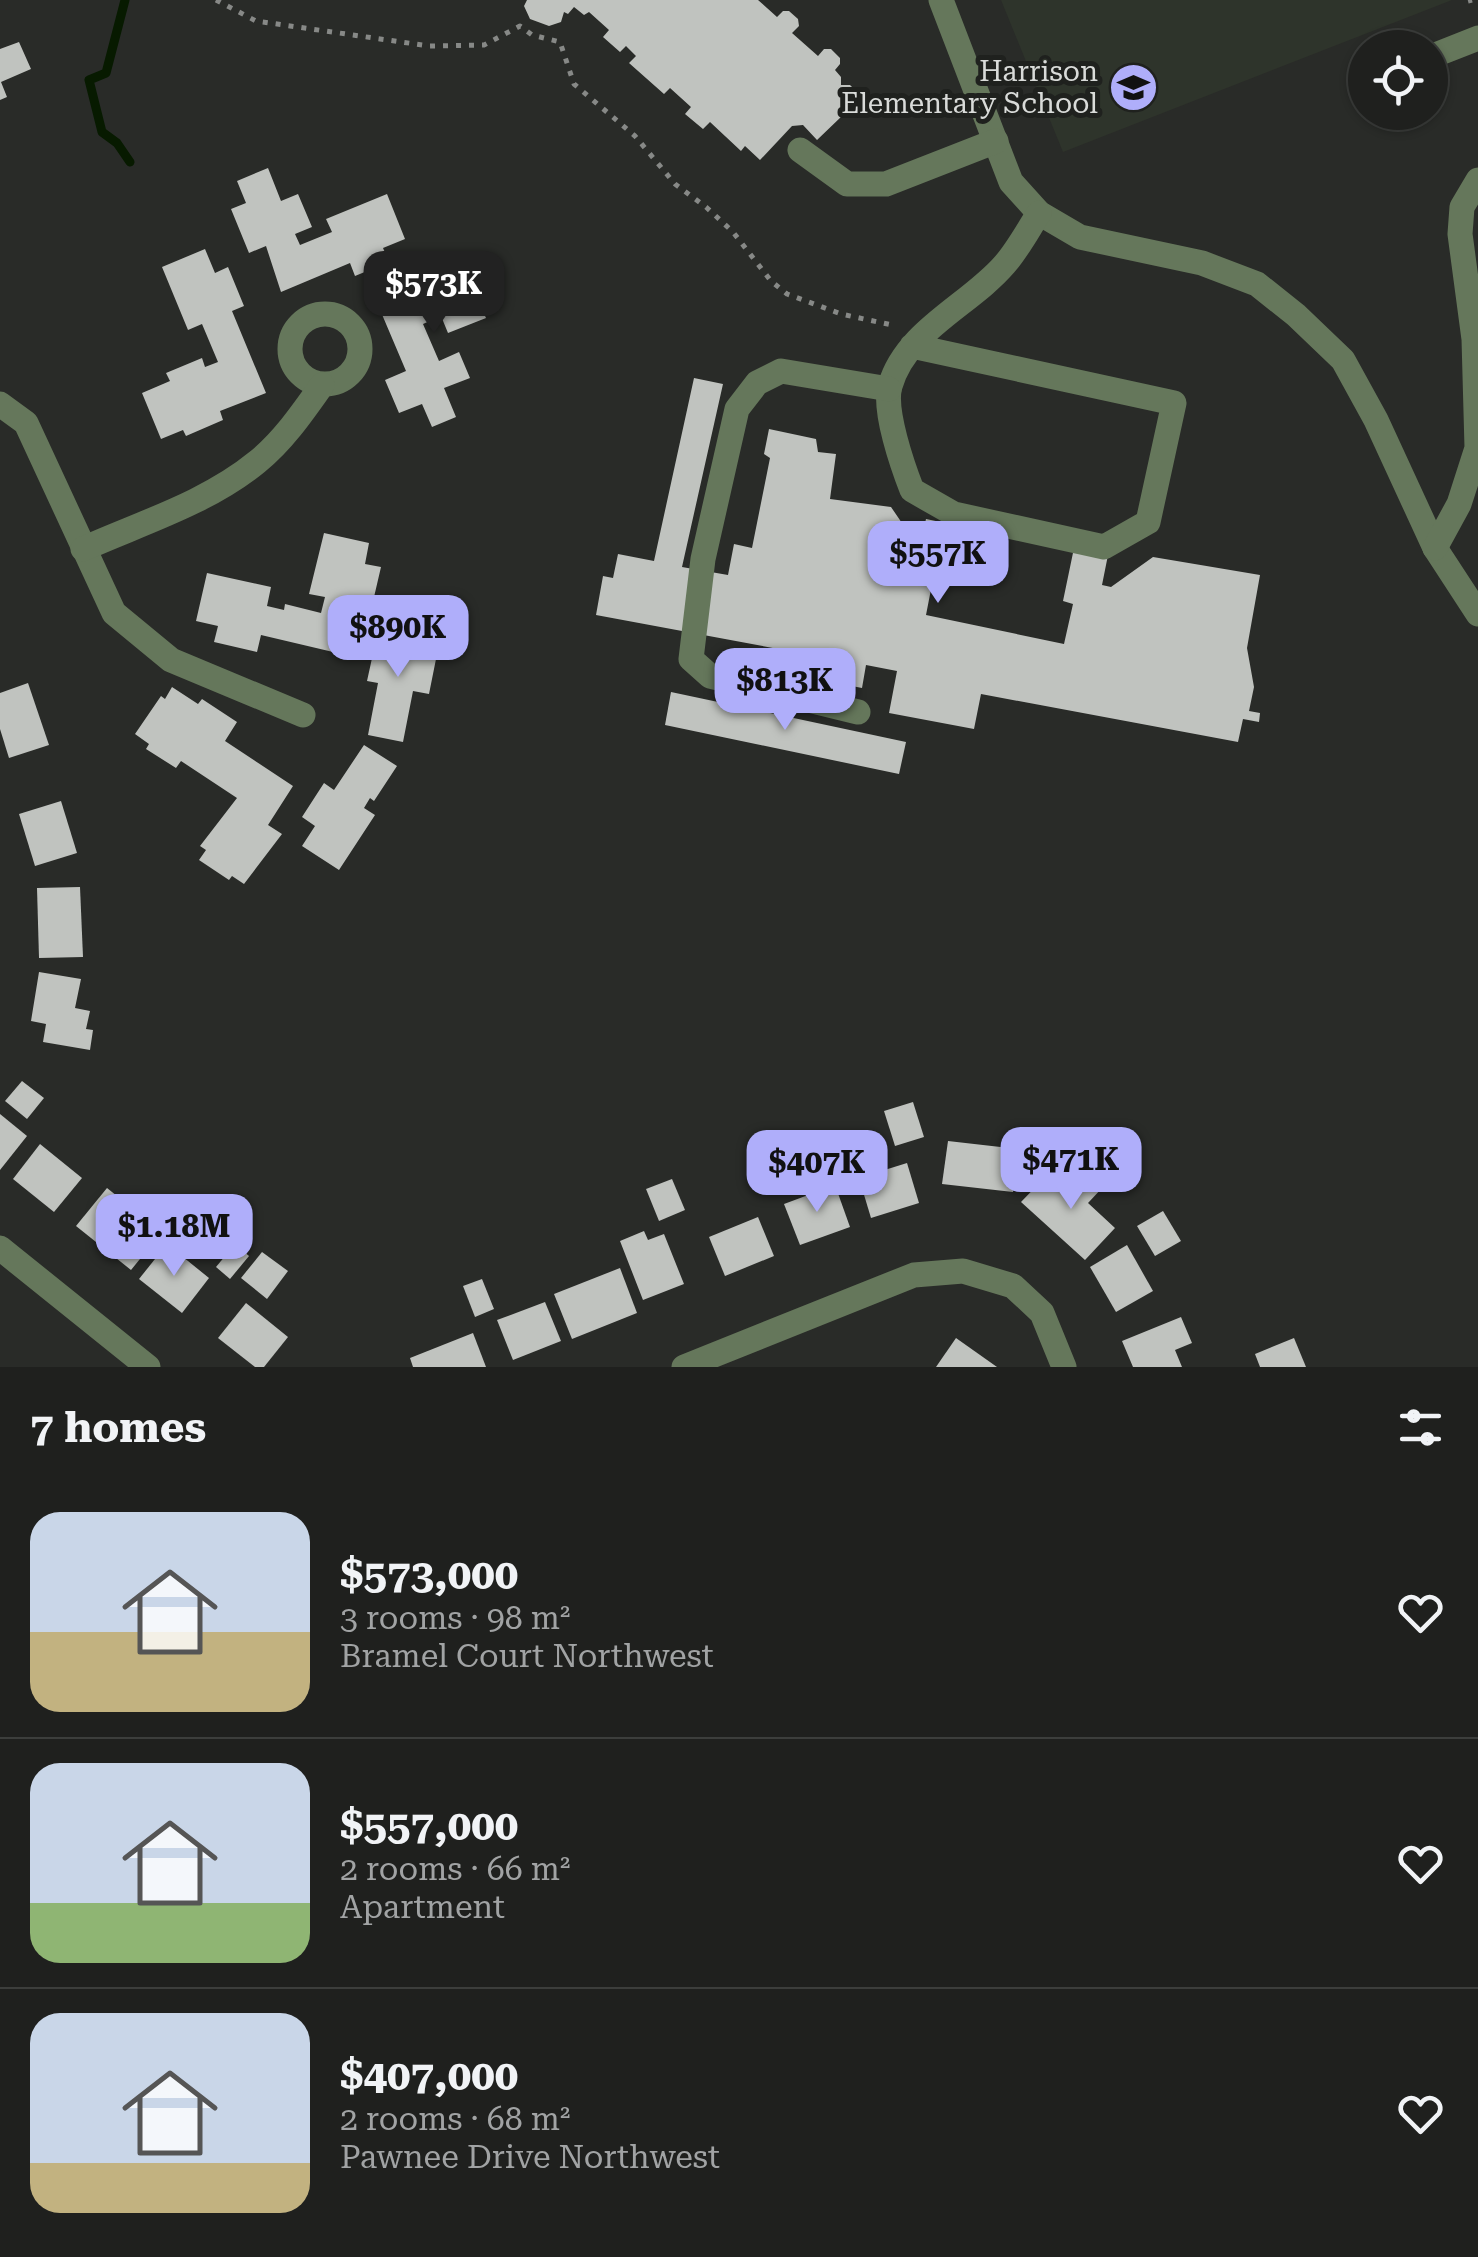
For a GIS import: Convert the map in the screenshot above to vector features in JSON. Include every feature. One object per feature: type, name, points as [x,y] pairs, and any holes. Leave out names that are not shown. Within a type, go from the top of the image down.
[{"type":"street","points":[[941,0],[1011,182],[1039,214],[1080,237],[1202,262],[1257,284],[1296,316],[1342,360],[1376,420],[1435,548],[1478,614]]},
{"type":"street","points":[[1448,50],[1478,38]]},
{"type":"street","points":[[800,150],[847,184],[886,184],[996,142]]},
{"type":"street","points":[[1435,548],[1458,504],[1478,448],[1474,339],[1460,234],[1462,207],[1478,180]]},
{"type":"street","points":[[912,346],[1174,403],[1148,522],[1104,547],[954,514],[912,490],[897,450],[889,389],[912,346],[1004,265],[1039,214]]},
{"type":"street","points":[[858,712],[710,676],[691,659],[702,558],[736,409],[757,384],[781,371],[889,389]]},
{"type":"street","points":[[82,549],[217,490],[258,461],[292,427],[322,385]]},
{"type":"street","points":[[0,404],[26,424],[114,613],[172,660],[303,715]]},
{"type":"street","points":[[0,1248],[148,1367]]},
{"type":"street","points":[[684,1367],[914,1275],[963,1271],[1013,1286],[1042,1313],[1064,1367]]},
{"type":"path","points":[[216,0],[256,21],[428,46],[484,45],[520,26],[532,35],[560,42],[574,84],[635,136],[675,184],[733,232],[764,273],[787,294],[841,314],[891,326],[898,318]]},
{"type":"shaded area","name":"Harrison Elementary School","points":[[1001,0],[1452,0],[1375,30],[1348,30],[1348,41],[1063,152]]},
{"type":"building","points":[[527,0],[758,0],[777,17],[789,11],[798,19],[799,26],[792,33],[818,56],[824,49],[831,49],[840,58],[835,70],[841,85],[854,89],[855,103],[841,107],[842,116],[817,140],[803,125],[792,126],[760,160],[745,146],[741,151],[710,122],[703,129],[685,114],[691,107],[670,88],[664,94],[629,63],[636,56],[626,46],[620,52],[603,37],[609,30],[589,12],[584,15],[574,7],[568,14],[564,12],[561,22],[549,26],[530,19],[524,6]]},
{"type":"building","points":[[19,42],[31,69],[1,82],[7,97],[0,100],[0,49]]},
{"type":"building","points":[[268,168],[281,201],[298,194],[312,227],[295,234],[300,245],[332,232],[326,219],[387,194],[405,239],[383,248],[389,262],[355,276],[350,263],[281,292],[266,246],[249,253],[231,209],[246,203],[237,181]]},
{"type":"building","points":[[205,249],[215,273],[228,267],[244,306],[232,311],[266,393],[220,411],[223,420],[186,436],[183,430],[161,439],[142,393],[170,381],[166,373],[202,358],[205,367],[218,362],[202,324],[188,330],[162,267]]},
{"type":"building","points":[[462,258],[469,275],[488,267],[500,294],[479,303],[486,318],[448,333],[441,316],[423,324],[439,361],[459,352],[470,378],[444,388],[456,417],[432,427],[422,404],[399,413],[385,380],[406,371],[378,305],[415,290],[417,296],[428,292],[421,275]]},
{"type":"building","points":[[694,378],[723,384],[682,567],[728,575],[734,544],[752,548],[770,458],[764,454],[769,429],[816,439],[818,452],[836,454],[830,499],[891,507],[919,548],[926,519],[984,531],[974,582],[934,574],[926,615],[1064,644],[1073,604],[1063,601],[1074,548],[1108,555],[1102,585],[1111,587],[1153,557],[1260,575],[1247,648],[1254,687],[1249,711],[1260,713],[1259,722],[1243,719],[1238,742],[981,694],[974,729],[889,713],[897,671],[866,665],[862,688],[816,679],[821,657],[596,615],[603,576],[613,578],[618,554],[654,561]]},
{"type":"building","points":[[324,533],[369,543],[365,564],[381,567],[371,610],[355,606],[353,618],[358,619],[350,656],[261,635],[257,652],[214,642],[218,626],[196,621],[207,573],[271,587],[267,606],[284,610],[285,604],[321,613],[325,597],[309,594]]},
{"type":"building","points":[[395,622],[426,627],[421,656],[436,659],[429,694],[413,691],[403,742],[368,735],[378,683],[367,681],[376,640],[390,643]]},
{"type":"building","points":[[28,683],[49,745],[9,758],[0,729],[0,693]]},
{"type":"building","points":[[172,687],[198,704],[202,699],[237,722],[225,741],[293,786],[268,825],[282,834],[244,884],[232,876],[229,880],[199,860],[206,850],[200,846],[237,798],[181,761],[176,768],[146,749],[149,744],[135,734],[161,696],[165,699]]},
{"type":"building","points":[[671,692],[906,742],[899,774],[665,725]]},
{"type":"building","points":[[364,745],[397,766],[374,801],[370,798],[364,808],[375,815],[339,870],[302,846],[315,826],[302,817],[324,783],[334,790]]},
{"type":"building","points":[[61,801],[77,853],[35,866],[19,814]]},
{"type":"building","points":[[80,887],[83,957],[39,958],[37,888]]},
{"type":"building","points":[[39,972],[81,979],[75,1008],[90,1011],[86,1029],[93,1030],[90,1050],[43,1042],[46,1024],[31,1021]]},
{"type":"building","points":[[22,1081],[44,1098],[27,1119],[5,1101]]},
{"type":"building","points":[[913,1102],[924,1137],[895,1146],[884,1111]]},
{"type":"building","points":[[0,1114],[27,1136],[0,1170]]},
{"type":"building","points":[[948,1141],[1018,1149],[1013,1192],[942,1184]]},
{"type":"building","points":[[40,1144],[82,1178],[54,1212],[13,1179]]},
{"type":"building","points":[[907,1163],[919,1203],[871,1218],[859,1178]]},
{"type":"building","points":[[1050,1172],[1070,1190],[1087,1172],[1103,1187],[1088,1203],[1115,1228],[1085,1260],[1021,1202]]},
{"type":"building","points":[[672,1179],[685,1210],[659,1221],[646,1189]]},
{"type":"building","points":[[835,1185],[850,1227],[800,1245],[784,1204]]},
{"type":"building","points":[[107,1188],[162,1232],[131,1270],[76,1226]]},
{"type":"building","points":[[1163,1211],[1181,1241],[1155,1256],[1137,1226]]},
{"type":"building","points":[[758,1217],[774,1256],[725,1276],[709,1237]]},
{"type":"building","points":[[644,1231],[648,1240],[664,1234],[684,1284],[643,1300],[620,1241]]},
{"type":"building","points":[[167,1244],[209,1278],[182,1313],[139,1279]]},
{"type":"building","points":[[235,1244],[249,1256],[230,1279],[216,1267]]},
{"type":"building","points":[[1127,1245],[1153,1291],[1116,1312],[1090,1267]]},
{"type":"building","points":[[262,1252],[288,1271],[267,1299],[241,1278]]},
{"type":"building","points":[[620,1268],[637,1313],[572,1339],[554,1294]]},
{"type":"building","points":[[482,1279],[494,1309],[475,1317],[463,1286]]},
{"type":"building","points":[[545,1302],[561,1341],[513,1360],[497,1320]]},
{"type":"building","points":[[246,1303],[288,1337],[264,1367],[255,1367],[218,1338]]},
{"type":"building","points":[[1181,1317],[1192,1343],[1175,1350],[1182,1367],[1133,1367],[1122,1341]]},
{"type":"building","points":[[473,1333],[486,1367],[413,1367],[410,1358]]},
{"type":"building","points":[[956,1338],[997,1367],[936,1367]]},
{"type":"building","points":[[1294,1338],[1306,1367],[1260,1367],[1255,1354]]},
{"type":"waterway","points":[[125,0],[106,73],[89,80],[102,132],[117,143],[130,162]]},
{"type":"place","name":"Harrison Elementary School","points":[[1133,87]]}]
